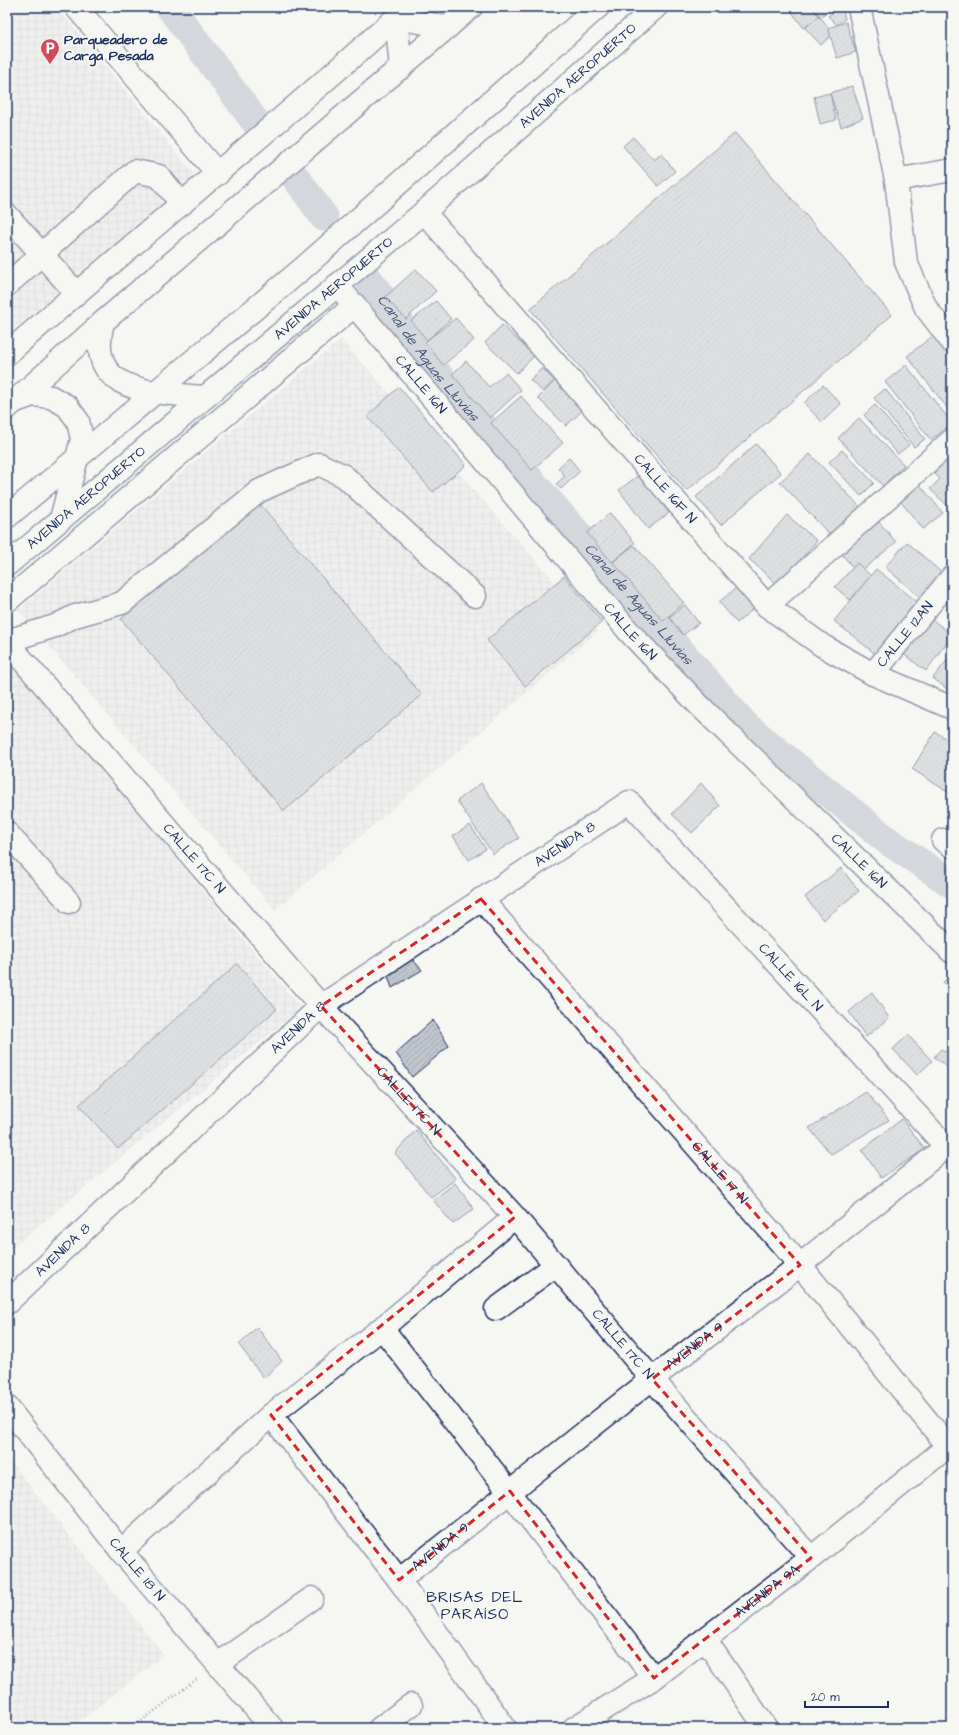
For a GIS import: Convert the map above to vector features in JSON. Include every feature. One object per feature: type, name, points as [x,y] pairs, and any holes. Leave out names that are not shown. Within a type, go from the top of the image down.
[{"type":"street","points":[[76,7],[218,174]]},
{"type":"street","points":[[11,404],[104,322],[471,7]]},
{"type":"street","points":[[7,517],[302,269],[598,7]]},
{"type":"street","name":"AVENIDA AEROPUERTO","points":[[7,565],[424,212],[656,7]]},
{"type":"street","points":[[859,7],[896,180],[906,262],[926,308],[952,342]]},
{"type":"street","points":[[7,354],[76,293],[218,174],[402,12]]},
{"type":"street","points":[[402,12],[448,27]]},
{"type":"street","points":[[401,68],[402,12]]},
{"type":"street","points":[[896,180],[952,170]]},
{"type":"street","points":[[7,285],[135,171],[159,176],[182,204]]},
{"type":"street","name":"CALLE 16F N","points":[[424,212],[767,606],[823,646],[873,674],[952,708]]},
{"type":"street","points":[[7,215],[76,293]]},
{"type":"street","name":"CALLE 16N","points":[[338,285],[630,633],[700,706],[952,952]]},
{"type":"street","points":[[7,601],[355,305]]},
{"type":"street","points":[[104,322],[99,339],[101,356],[108,372],[122,384],[154,392],[204,397]]},
{"type":"street","points":[[11,404],[33,395],[51,397],[67,406],[78,421],[82,439],[61,519]]},
{"type":"street","points":[[767,606],[952,440]]},
{"type":"street","points":[[7,642],[55,626],[75,616],[122,603],[259,491],[319,464],[344,476],[475,596]]},
{"type":"street","name":"CALLE 12AN","points":[[873,674],[952,577]]},
{"type":"street","name":"CALLE 17C N","points":[[7,642],[321,1006],[515,1217],[652,1379],[811,1558]]},
{"type":"street","name":"AVENIDA 8","points":[[7,1303],[321,1006],[629,802]]},
{"type":"street","name":"CALLE 16L N","points":[[629,802],[950,1147]]},
{"type":"street","points":[[7,833],[69,902]]},
{"type":"street","name":"CALLE 17 N","points":[[481,899],[800,1266],[951,1447]]},
{"type":"street","name":"AVENIDA 9","points":[[399,1580],[652,1379],[800,1266],[950,1147]]},
{"type":"street","points":[[121,1551],[271,1415],[382,1328],[515,1217]]},
{"type":"street","points":[[496,1309],[556,1265]]},
{"type":"street","points":[[382,1328],[654,1678]]},
{"type":"street","name":"CALLE 18 N","points":[[7,1407],[121,1551],[272,1728]]},
{"type":"street","points":[[271,1415],[399,1580],[505,1728]]},
{"type":"street","name":"AVENIDA 9A","points":[[587,1725],[654,1678],[811,1558],[951,1447]]},
{"type":"street","points":[[218,1664],[312,1598]]},
{"type":"street","points":[[705,1639],[766,1728]]},
{"type":"street","points":[[380,1728],[411,1705]]},
{"type":"path","points":[[132,1728],[218,1664]]},
{"type":"highlighted area","points":[[481,899],[800,1265],[652,1379],[811,1558],[654,1678],[510,1491],[399,1580],[271,1415],[515,1217],[321,1006]]},
{"type":"shaded area","points":[[7,7],[57,7],[195,175],[7,335]]},
{"type":"shaded area","points":[[341,339],[598,631],[275,910],[18,610]]},
{"type":"shaded area","points":[[7,656],[301,1008],[7,1252]]},
{"type":"shaded area","points":[[7,1457],[164,1655],[71,1728],[7,1728]]},
{"type":"building","points":[[788,7],[811,7],[819,16],[804,28]]},
{"type":"building","points":[[811,7],[832,7],[821,17]]},
{"type":"building","points":[[838,7],[842,7],[845,19],[837,25],[828,16]]},
{"type":"building","points":[[819,16],[834,33],[821,45],[805,28]]},
{"type":"building","points":[[846,22],[856,52],[837,58],[828,28]]},
{"type":"building","points":[[852,86],[863,118],[841,127],[830,93]]},
{"type":"building","points":[[830,93],[836,120],[820,124],[814,97]]},
{"type":"building","points":[[735,133],[892,315],[687,491],[530,309]]},
{"type":"building","points":[[633,137],[654,160],[661,154],[675,171],[658,186],[623,146]]},
{"type":"building","points":[[416,269],[436,291],[406,319],[385,297]]},
{"type":"building","points":[[436,301],[451,319],[427,340],[411,321]]},
{"type":"building","points":[[456,318],[474,340],[443,365],[425,342]]},
{"type":"building","points":[[502,325],[534,356],[517,373],[485,343]]},
{"type":"building","points":[[934,335],[952,359],[952,414],[907,356]]},
{"type":"building","points":[[466,361],[489,387],[506,373],[521,390],[490,418],[452,374]]},
{"type":"building","points":[[906,365],[952,423],[931,440],[885,382]]},
{"type":"building","points":[[542,368],[554,380],[543,392],[530,380]]},
{"type":"building","points":[[555,381],[583,410],[566,426],[538,398]]},
{"type":"building","points":[[823,385],[841,404],[822,422],[804,403]]},
{"type":"building","points":[[399,387],[466,465],[433,492],[367,416]]},
{"type":"building","points":[[885,389],[925,439],[914,447],[874,398]]},
{"type":"building","points":[[521,396],[563,443],[532,470],[491,423]]},
{"type":"building","points":[[875,405],[909,445],[898,454],[864,415]]},
{"type":"building","points":[[859,418],[904,465],[883,486],[838,438]]},
{"type":"building","points":[[756,444],[781,473],[721,525],[696,497]]},
{"type":"building","points":[[842,450],[874,483],[861,496],[829,462]]},
{"type":"building","points":[[952,450],[952,464],[945,457]]},
{"type":"building","points":[[810,454],[860,507],[830,535],[780,482]]},
{"type":"building","points":[[569,458],[580,471],[561,489],[556,484],[565,476],[558,468]]},
{"type":"building","points":[[945,462],[952,469],[952,510],[930,489],[940,479],[934,473]]},
{"type":"building","points":[[640,474],[669,513],[648,529],[619,490]]},
{"type":"building","points":[[916,480],[943,513],[923,529],[896,496]]},
{"type":"building","points":[[259,503],[422,695],[284,811],[121,619]]},
{"type":"building","points":[[610,513],[635,543],[612,562],[587,533]]},
{"type":"building","points":[[787,515],[817,541],[778,585],[749,559]]},
{"type":"building","points":[[879,522],[896,542],[858,574],[841,553]]},
{"type":"building","points":[[907,542],[943,574],[922,599],[885,567]]},
{"type":"building","points":[[634,545],[684,603],[663,621],[613,562]]},
{"type":"building","points":[[857,563],[871,576],[850,600],[835,587]]},
{"type":"building","points":[[876,569],[920,604],[878,656],[834,621]]},
{"type":"building","points":[[564,576],[602,622],[525,686],[487,640]]},
{"type":"building","points":[[736,588],[754,608],[737,623],[719,602]]},
{"type":"building","points":[[685,605],[699,623],[683,635],[669,617]]},
{"type":"building","points":[[929,617],[952,635],[926,671],[902,653]]},
{"type":"building","points":[[952,654],[952,693],[933,678]]},
{"type":"building","points":[[935,732],[952,742],[951,794],[912,769]]},
{"type":"building","points":[[481,783],[519,838],[493,854],[457,801]]},
{"type":"building","points":[[701,783],[720,806],[692,833],[672,814]]},
{"type":"building","points":[[470,825],[486,849],[469,860],[453,836]]},
{"type":"building","points":[[841,868],[859,891],[823,920],[805,897]]},
{"type":"building","points":[[405,951],[422,970],[392,988],[385,967]]},
{"type":"building","points":[[237,964],[277,1009],[118,1149],[79,1105]]},
{"type":"building","points":[[952,974],[952,992],[943,982]]},
{"type":"building","points":[[872,992],[889,1018],[866,1037],[849,1012]]},
{"type":"building","points":[[433,1020],[449,1046],[412,1077],[396,1053]]},
{"type":"building","points":[[908,1035],[932,1061],[917,1075],[893,1049]]},
{"type":"building","points":[[941,1049],[952,1056],[952,1062],[948,1067],[934,1057]]},
{"type":"building","points":[[866,1092],[889,1120],[831,1154],[809,1128]]},
{"type":"building","points":[[902,1119],[925,1149],[881,1178],[862,1150]]},
{"type":"building","points":[[416,1130],[456,1179],[431,1197],[395,1153]]},
{"type":"building","points":[[455,1183],[474,1209],[453,1224],[433,1200]]},
{"type":"building","points":[[257,1327],[282,1361],[264,1378],[239,1345]]},
{"type":"waterway","name":"Canal de Aguas Lluvias","points":[[170,7],[257,124]]},
{"type":"waterway","name":"Canal de Aguas Lluvias","points":[[296,178],[324,217]]},
{"type":"waterway","name":"Canal de Aguas Lluvias","points":[[369,280],[439,376],[746,726],[888,841],[952,884]]},
{"type":"place","name":"Parqueadero de Carga Pesada","points":[[50,65]]},
{"type":"district","name":"BRISAS DEL PARAÍSO","points":[[475,1606]]}]
